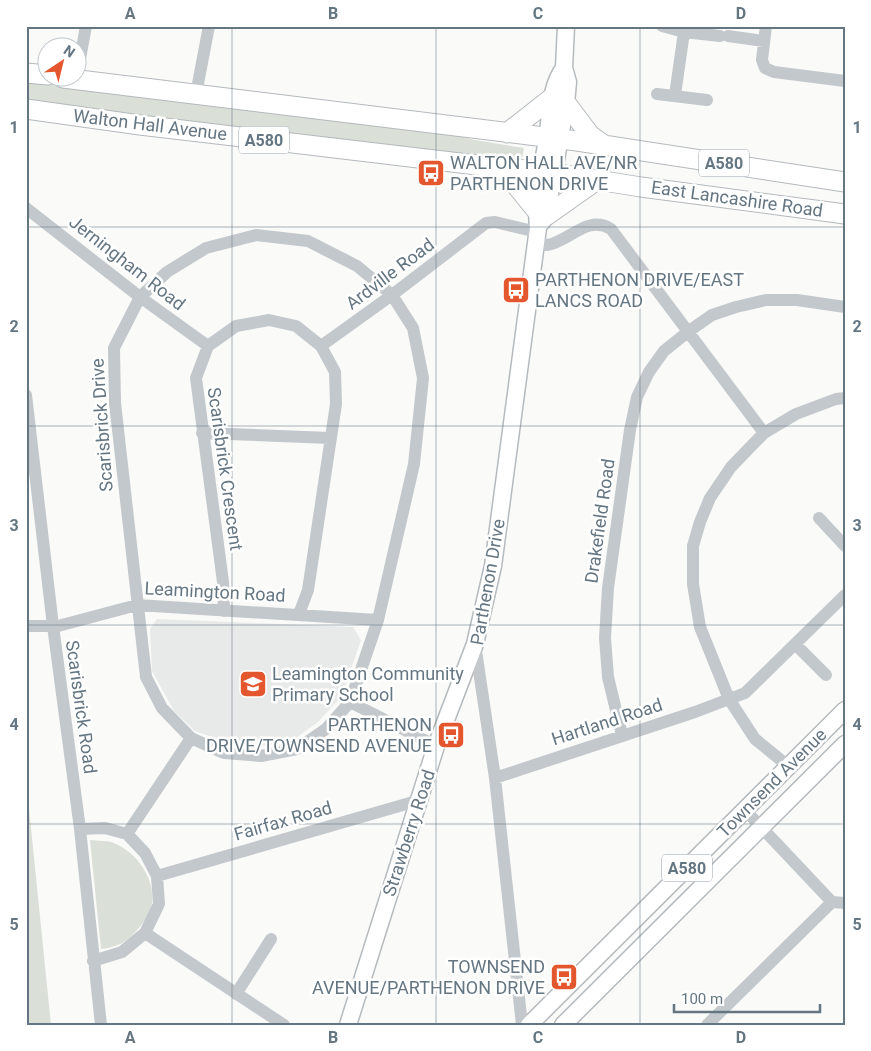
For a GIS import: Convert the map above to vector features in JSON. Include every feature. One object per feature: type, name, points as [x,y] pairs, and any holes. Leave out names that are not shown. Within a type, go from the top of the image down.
[{"type":"highway","name":"Walton Hall Avenue","points":[[88,78],[554,140]]},
{"type":"highway","points":[[506,133],[559,100],[590,135],[604,145]]},
{"type":"highway","name":"Walton Hall Avenue","points":[[26,109],[150,126],[548,172]]},
{"type":"highway","name":"East Lancashire Road","points":[[554,140],[604,145],[845,182]]},
{"type":"highway","points":[[502,168],[538,226],[597,180]]},
{"type":"highway","name":"East Lancashire Road","points":[[548,172],[845,214]]},
{"type":"main road","name":"Parthenon Drive","points":[[475,644],[493,566],[538,226],[554,140],[559,100],[557,77],[564,68],[566,26]]},
{"type":"main road","name":"Strawberry Road","points":[[348,1025],[436,746],[475,644]]},
{"type":"main road","name":"Townsend Avenue","points":[[529,1025],[845,710]]},
{"type":"main road","name":"Townsend Avenue","points":[[563,1025],[845,744]]},
{"type":"street","points":[[196,94],[209,26]]},
{"type":"street","points":[[662,26],[684,32],[764,41]]},
{"type":"street","points":[[766,26],[762,60],[765,68],[774,72],[845,81]]},
{"type":"street","points":[[675,95],[684,32]]},
{"type":"street","points":[[657,94],[707,100]]},
{"type":"street","name":"Jerningham Road","points":[[26,208],[140,297],[208,346]]},
{"type":"street","name":"Ardville Road","points":[[321,346],[392,295],[486,223],[495,222],[538,226]]},
{"type":"street","points":[[538,226],[548,245],[588,226],[597,224],[611,229],[764,433]]},
{"type":"street","name":"Scarisbrick Drive","points":[[256,236],[308,241],[357,266],[392,295],[413,328],[423,378],[414,464],[378,620],[350,702],[326,729],[297,749],[261,756],[224,753],[191,738],[162,708],[146,677],[114,403],[114,348],[140,297],[167,272],[206,248],[256,236]]},
{"type":"street","name":"Drakefield Road","points":[[622,735],[608,677],[605,638],[608,588],[630,430],[637,397],[649,372],[664,352],[689,331],[712,315],[736,307],[766,300],[797,300],[845,307]]},
{"type":"street","points":[[208,346],[236,326],[269,320],[296,326],[321,346],[334,372],[336,404],[308,590],[299,614]]},
{"type":"street","name":"Scarisbrick Crescent","points":[[208,346],[196,378],[223,582],[224,611]]},
{"type":"street","name":"Scarisbrick Road","points":[[26,394],[53,626],[80,829],[101,1025]]},
{"type":"street","points":[[788,766],[755,738],[729,699],[700,626],[693,584],[692,546],[710,498],[731,467],[764,433],[796,414],[836,399],[845,398]]},
{"type":"street","points":[[202,433],[330,438]]},
{"type":"street","points":[[819,518],[845,546]]},
{"type":"street","name":"Hartland Road","points":[[495,778],[694,712],[745,693],[845,595]]},
{"type":"street","name":"Leamington Road","points":[[26,626],[53,626],[137,605],[378,620]]},
{"type":"street","name":"Parthenon Drive","points":[[475,644],[495,778],[522,1025]]},
{"type":"street","points":[[795,644],[826,676]]},
{"type":"street","points":[[350,702],[436,746]]},
{"type":"street","points":[[127,834],[191,738]]},
{"type":"street","name":"Fairfax Road","points":[[157,876],[420,800]]},
{"type":"street","points":[[707,1025],[838,902],[745,810]]},
{"type":"street","points":[[80,829],[105,828],[127,834],[145,853],[157,876],[159,904],[145,933],[122,952],[93,961]]},
{"type":"street","points":[[145,933],[284,1025]]},
{"type":"street","points":[[236,994],[272,939]]},
{"type":"shaded area","points":[[26,80],[38,81],[38,88],[88,88],[443,132],[475,140],[524,148],[521,163],[26,101]]},
{"type":"shaded area","name":"Leamington Community Primary School","points":[[157,619],[353,627],[361,640],[342,696],[318,722],[293,740],[259,747],[228,743],[195,731],[174,711],[152,671],[150,629]]},
{"type":"shaded area","points":[[26,779],[51,1025],[26,1025]]},
{"type":"shaded area","points":[[90,840],[113,843],[131,854],[148,876],[152,894],[149,914],[133,934],[121,944],[101,949]]},
{"type":"place","name":"WALTON HALL AVE/NR PARTHENON DRIVE","points":[[431,173]]},
{"type":"place","name":"PARTHENON DRIVE/EAST LANCS ROAD","points":[[516,290]]},
{"type":"place","name":"Leamington Community Primary School","points":[[253,684]]},
{"type":"place","name":"PARTHENON DRIVE/TOWNSEND AVENUE","points":[[451,735]]},
{"type":"place","name":"TOWNSEND AVENUE/PARTHENON DRIVE","points":[[564,977]]}]
